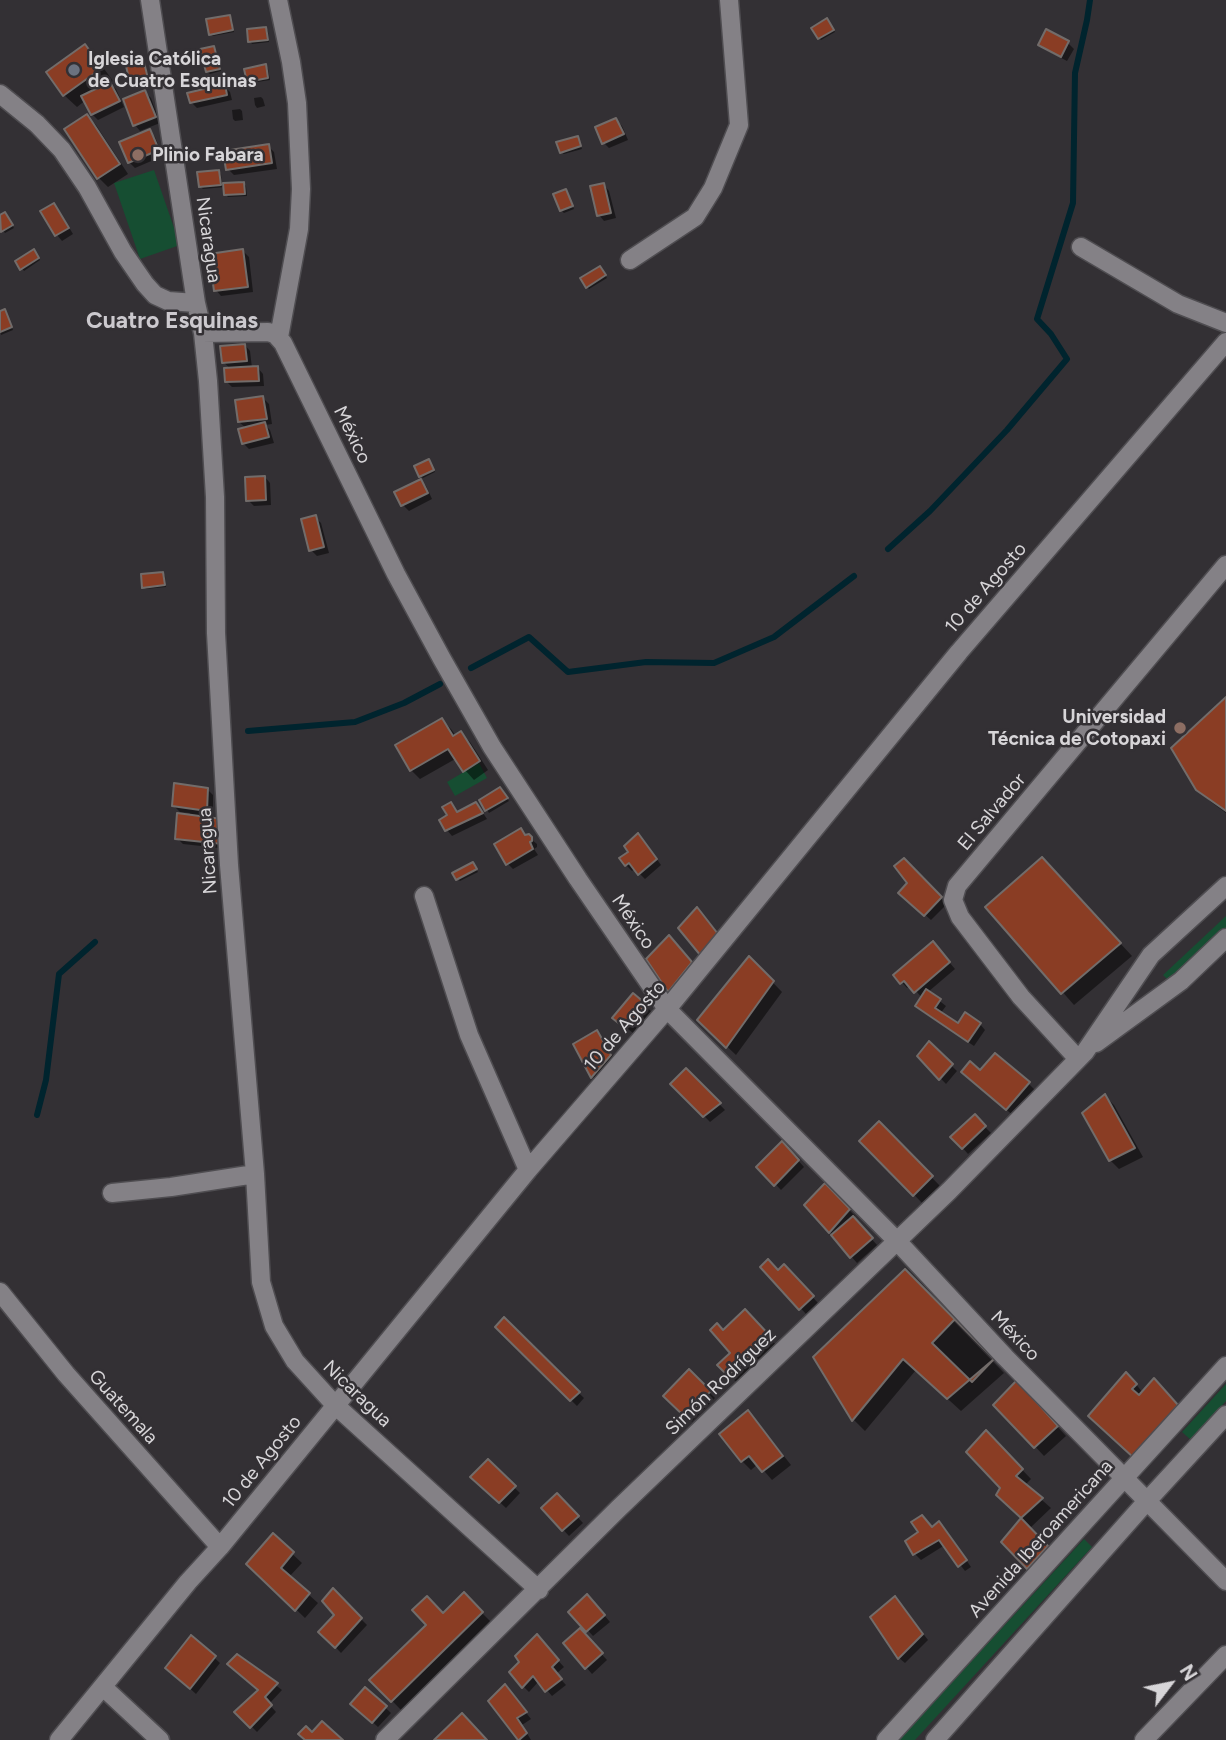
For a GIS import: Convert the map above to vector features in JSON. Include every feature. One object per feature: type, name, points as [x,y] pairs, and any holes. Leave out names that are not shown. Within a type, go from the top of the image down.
[{"type":"street","name":"Nicaragua","points":[[150,0],[196,303],[203,333],[211,415],[215,497],[216,632],[228,851],[255,1174],[261,1282],[274,1326],[295,1361],[335,1405],[539,1590]]},
{"type":"street","points":[[203,333],[268,332],[279,337],[299,229],[301,189],[297,103],[278,0]]},
{"type":"street","points":[[630,260],[695,218],[713,188],[738,125],[729,0]]},
{"type":"street","points":[[0,94],[37,124],[62,150],[87,187],[123,252],[150,289],[168,301],[196,303]]},
{"type":"street","points":[[1081,247],[1178,304],[1226,323]]},
{"type":"street","name":"México","points":[[279,337],[396,573],[492,747],[667,1009],[897,1241],[1005,1357],[1226,1581]]},
{"type":"street","name":"10 de Agosto","points":[[59,1740],[528,1170],[667,1009],[959,652],[1226,342]]},
{"type":"street","name":"El Salvador","points":[[1082,1056],[1021,997],[960,917],[953,900],[957,886],[1226,565]]},
{"type":"street","points":[[1082,1056],[1151,956],[1226,886]]},
{"type":"street","points":[[424,896],[469,1035],[528,1170]]},
{"type":"street","points":[[1082,1056],[1181,981],[1226,938]]},
{"type":"street","name":"Simón Rodríguez","points":[[385,1740],[618,1509],[949,1191],[1082,1056]]},
{"type":"street","points":[[112,1193],[255,1174]]},
{"type":"street","name":"Guatemala","points":[[0,1292],[66,1374],[220,1547]]},
{"type":"street","name":"Avenida Iberoamericana","points":[[886,1740],[1226,1366]]},
{"type":"street","points":[[935,1740],[1226,1415]]},
{"type":"street","points":[[1144,1740],[1226,1655]]},
{"type":"street","points":[[103,1687],[160,1740]]},
{"type":"green space","points":[[154,170],[180,245],[140,259],[114,183]]},
{"type":"green space","points":[[479,763],[487,778],[455,796],[447,782]]},
{"type":"green space","points":[[1226,916],[1226,932],[1171,983],[1163,975]]},
{"type":"green space","points":[[1226,1384],[1226,1401],[1191,1440],[1182,1432]]},
{"type":"green space","points":[[1084,1539],[1092,1547],[915,1740],[899,1740]]},
{"type":"building","points":[[230,15],[233,30],[209,35],[206,19]]},
{"type":"building","points":[[827,18],[834,30],[818,39],[811,28]]},
{"type":"building","points":[[266,27],[268,40],[248,42],[247,29]]},
{"type":"building","points":[[1046,29],[1069,41],[1061,57],[1038,45]]},
{"type":"building","name":"Iglesia Católica de Cuatro Esquinas","points":[[85,44],[102,68],[63,96],[46,72]]},
{"type":"building","points":[[214,46],[220,69],[206,72],[200,49]]},
{"type":"building","points":[[144,62],[149,83],[131,87],[126,66]]},
{"type":"building","points":[[266,64],[268,78],[247,82],[244,69]]},
{"type":"building","points":[[110,82],[120,101],[91,115],[81,96]]},
{"type":"building","points":[[225,84],[227,95],[190,103],[187,93]]},
{"type":"building","points":[[145,90],[156,117],[133,126],[123,99]]},
{"type":"building","points":[[87,114],[120,164],[97,179],[64,129]]},
{"type":"building","points":[[616,118],[624,134],[602,144],[595,127]]},
{"type":"building","points":[[150,129],[159,150],[128,163],[119,142]]},
{"type":"building","points":[[578,136],[581,146],[560,153],[556,142]]},
{"type":"building","points":[[269,144],[272,163],[226,170],[223,151]]},
{"type":"building","points":[[219,170],[221,185],[199,187],[197,172]]},
{"type":"building","points":[[244,182],[245,194],[224,195],[223,183]]},
{"type":"building","points":[[604,183],[611,213],[597,216],[590,186]]},
{"type":"building","points":[[566,189],[573,206],[560,211],[553,194]]},
{"type":"building","points":[[54,203],[69,228],[55,236],[40,211]]},
{"type":"building","points":[[5,212],[13,225],[1,232],[0,215]]},
{"type":"building","points":[[34,249],[39,258],[20,270],[15,261]]},
{"type":"building","points":[[243,249],[248,287],[214,291],[209,254]]},
{"type":"building","points":[[600,266],[606,275],[586,288],[580,278]]},
{"type":"building","points":[[5,309],[12,327],[0,332],[0,311]]},
{"type":"building","points":[[245,344],[247,361],[222,363],[220,346]]},
{"type":"building","points":[[258,366],[259,381],[225,382],[224,368]]},
{"type":"building","points":[[263,396],[267,419],[238,422],[235,400]]},
{"type":"building","points":[[265,422],[269,437],[242,444],[238,429]]},
{"type":"building","points":[[429,459],[434,470],[419,477],[414,466]]},
{"type":"building","points":[[265,476],[266,500],[246,501],[245,477]]},
{"type":"building","points":[[421,479],[428,493],[401,506],[394,492]]},
{"type":"building","points":[[316,515],[324,547],[309,551],[301,519]]},
{"type":"building","points":[[163,572],[165,585],[142,588],[141,574]]},
{"type":"building","points":[[1226,697],[1226,811],[1196,790],[1171,748]]},
{"type":"building","points":[[442,718],[453,736],[461,731],[480,761],[463,772],[448,749],[410,771],[395,745]]},
{"type":"building","points":[[174,783],[208,788],[207,811],[172,806]]},
{"type":"building","points":[[500,787],[508,798],[485,811],[479,800]]},
{"type":"building","points":[[451,802],[457,812],[476,802],[483,813],[445,831],[439,820],[447,815],[442,807]]},
{"type":"building","points":[[177,813],[222,819],[223,844],[175,839]]},
{"type":"building","points":[[521,828],[525,835],[532,837],[530,842],[533,849],[506,865],[494,844]]},
{"type":"building","points":[[638,833],[657,859],[638,875],[629,863],[625,866],[619,858],[628,852],[624,846]]},
{"type":"building","points":[[1042,857],[1121,943],[1061,994],[985,907]]},
{"type":"building","points":[[904,858],[942,897],[924,916],[898,893],[907,883],[894,866]]},
{"type":"building","points":[[473,862],[477,869],[456,880],[452,873]]},
{"type":"building","points":[[697,907],[718,934],[701,956],[678,928]]},
{"type":"building","points":[[669,935],[692,962],[668,992],[646,959]]},
{"type":"building","points":[[933,941],[950,962],[914,993],[904,981],[900,984],[893,975]]},
{"type":"building","points":[[749,956],[774,981],[726,1048],[697,1020]]},
{"type":"building","points":[[926,989],[941,999],[935,1008],[958,1023],[965,1012],[981,1023],[968,1042],[915,1006]]},
{"type":"building","points":[[633,993],[646,1004],[626,1029],[612,1018]]},
{"type":"building","points":[[597,1030],[611,1055],[591,1078],[573,1044]]},
{"type":"building","points":[[929,1041],[953,1064],[939,1080],[917,1056]]},
{"type":"building","points":[[995,1053],[1030,1082],[1006,1110],[961,1072],[970,1061],[980,1070]]},
{"type":"building","points":[[686,1068],[721,1103],[703,1117],[670,1084]]},
{"type":"building","points":[[1105,1094],[1135,1148],[1109,1161],[1082,1113]]},
{"type":"building","points":[[975,1114],[986,1126],[962,1149],[950,1137]]},
{"type":"building","points":[[879,1121],[933,1176],[913,1196],[859,1141]]},
{"type":"building","points":[[782,1141],[799,1160],[774,1186],[756,1167]]},
{"type":"building","points":[[825,1183],[850,1209],[829,1233],[804,1205]]},
{"type":"building","points":[[853,1216],[873,1238],[850,1258],[831,1235]]},
{"type":"building","points":[[768,1259],[778,1270],[784,1264],[814,1296],[799,1310],[760,1267]]},
{"type":"building","points":[[905,1269],[994,1359],[947,1399],[903,1359],[852,1421],[813,1357]]},
{"type":"building","points":[[745,1309],[771,1337],[728,1376],[717,1365],[730,1353],[710,1330],[717,1323],[723,1330]]},
{"type":"building","points":[[504,1317],[580,1392],[570,1401],[495,1327]]},
{"type":"building","points":[[956,1318],[994,1359],[972,1382],[932,1343]]},
{"type":"building","points":[[689,1369],[711,1391],[685,1417],[663,1396]]},
{"type":"building","points":[[1126,1372],[1137,1384],[1132,1389],[1139,1395],[1154,1378],[1178,1405],[1134,1458],[1088,1416]]},
{"type":"building","points":[[1017,1380],[1058,1426],[1034,1448],[993,1405]]},
{"type":"building","points":[[748,1410],[783,1456],[762,1472],[749,1456],[741,1462],[719,1434]]},
{"type":"building","points":[[986,1430],[1023,1469],[1016,1476],[1043,1498],[1021,1518],[996,1495],[1000,1488],[966,1452]]},
{"type":"building","points":[[488,1459],[516,1486],[499,1503],[470,1477]]},
{"type":"building","points":[[557,1493],[579,1516],[562,1531],[541,1508]]},
{"type":"building","points":[[922,1515],[932,1527],[939,1521],[967,1560],[958,1567],[939,1540],[913,1555],[905,1541],[918,1532],[911,1522]]},
{"type":"building","points":[[1021,1518],[1048,1546],[1027,1569],[1001,1542]]},
{"type":"building","points":[[273,1533],[294,1552],[281,1568],[310,1593],[295,1611],[246,1564]]},
{"type":"building","points":[[333,1588],[362,1618],[335,1648],[318,1632],[334,1615],[322,1601]]},
{"type":"building","points":[[464,1592],[483,1612],[391,1702],[369,1680],[426,1625],[412,1610],[427,1596],[443,1613]]},
{"type":"building","points":[[587,1594],[605,1615],[586,1632],[568,1612]]},
{"type":"building","points":[[895,1596],[923,1634],[898,1659],[870,1617]]},
{"type":"building","points":[[580,1628],[603,1653],[585,1669],[563,1643]]},
{"type":"building","points":[[537,1634],[559,1660],[552,1667],[562,1679],[545,1692],[533,1676],[522,1688],[509,1672],[519,1662],[515,1656]]},
{"type":"building","points":[[191,1635],[216,1656],[190,1689],[165,1668]]},
{"type":"building","points":[[237,1654],[278,1683],[265,1697],[272,1705],[250,1728],[234,1712],[258,1690],[227,1664]]},
{"type":"building","points":[[505,1684],[527,1712],[517,1718],[527,1733],[519,1740],[488,1701]]},
{"type":"building","points":[[365,1687],[387,1706],[372,1723],[350,1704]]},
{"type":"building","points":[[462,1713],[487,1740],[434,1740]]},
{"type":"building","points":[[322,1721],[343,1740],[305,1740],[298,1734],[306,1726],[312,1732]]},
{"type":"waterway","points":[[888,549],[930,511],[1007,430],[1067,359],[1051,334],[1037,319],[1073,203],[1075,73],[1090,0]]},
{"type":"waterway","points":[[471,668],[529,637],[568,672],[646,662],[714,663],[774,637],[854,576]]},
{"type":"waterway","points":[[248,731],[355,722],[404,703],[440,684]]},
{"type":"waterway","points":[[37,1115],[46,1080],[59,974],[95,942]]},
{"type":"place","name":"Iglesia Católica de Cuatro Esquinas","points":[[74,70]]},
{"type":"place","name":"Plinio Fabara","points":[[138,155]]},
{"type":"place","name":"Universidad Técnica de Cotopaxi","points":[[1180,728]]},
{"type":"district","name":"Cuatro Esquinas","points":[[172,321]]}]
